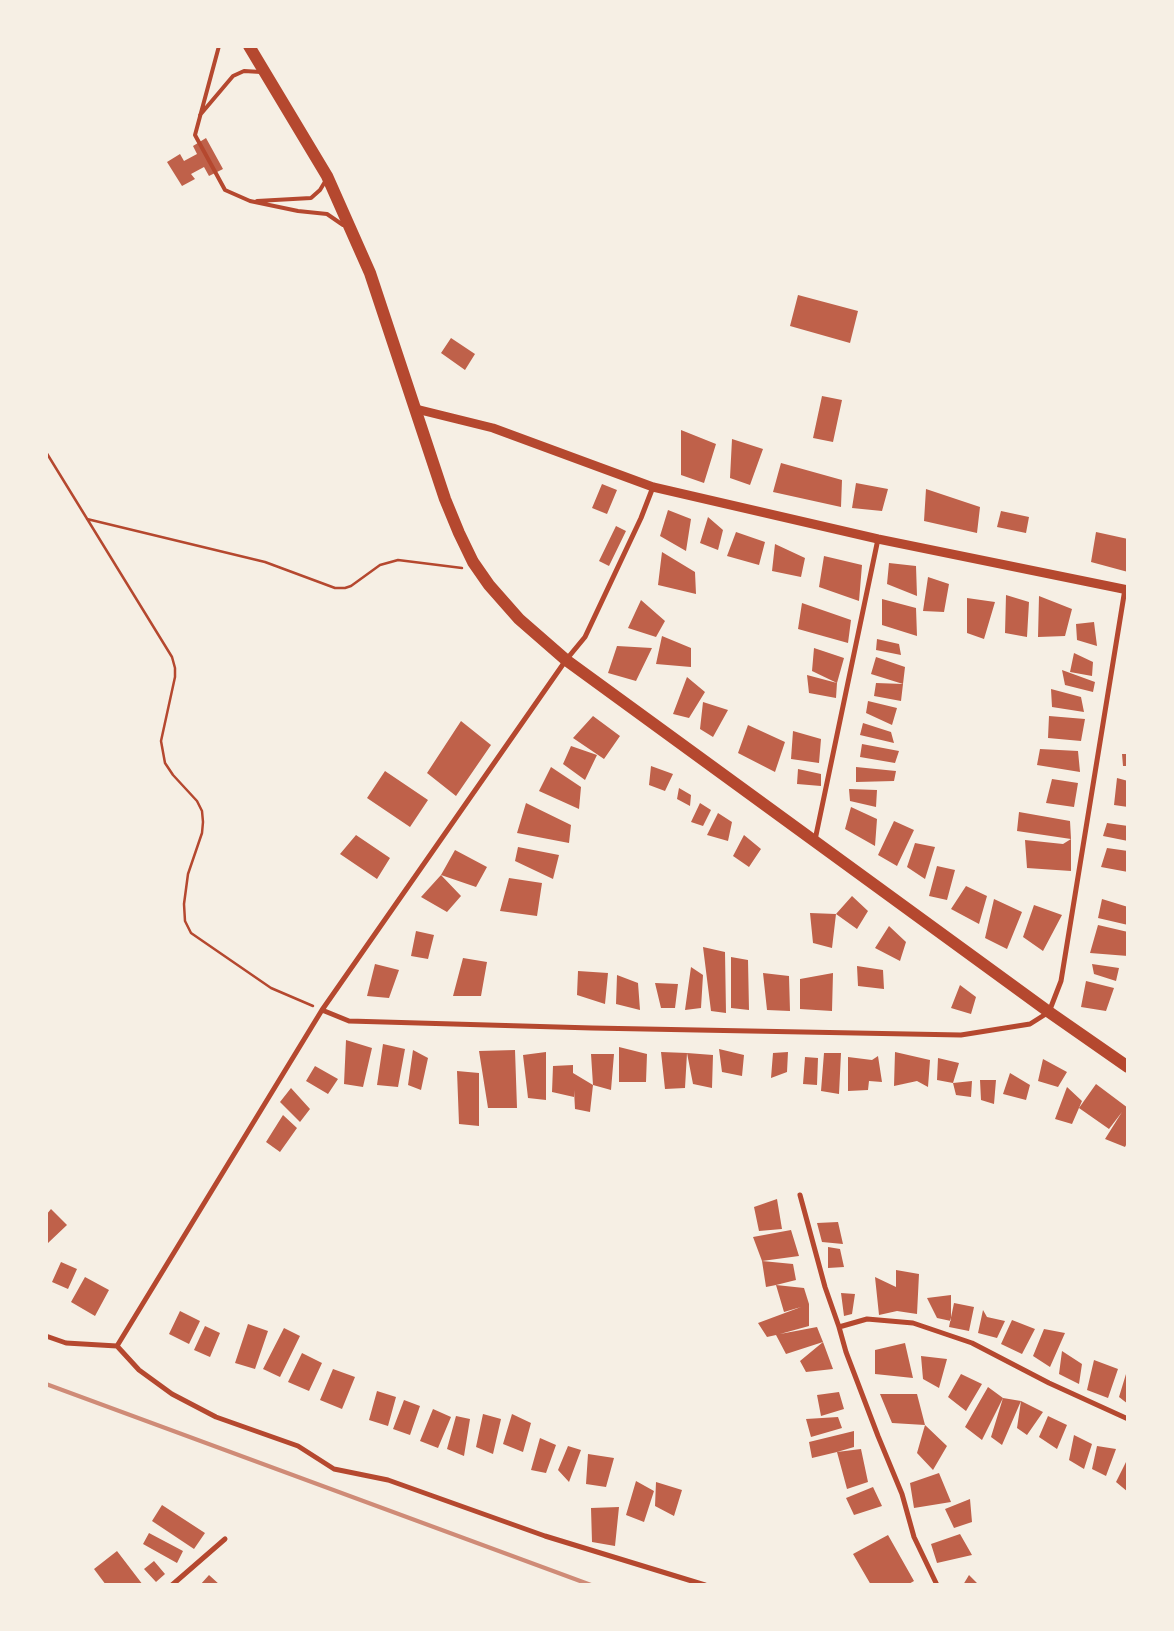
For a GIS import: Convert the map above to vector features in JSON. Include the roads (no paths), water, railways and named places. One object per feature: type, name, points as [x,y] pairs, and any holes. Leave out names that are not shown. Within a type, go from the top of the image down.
[{"type":"main road","points":[[249,46],[327,176],[356,241],[370,273],[458,533],[489,585],[519,619],[566,660],[1048,1012],[1128,1067]]},
{"type":"street","points":[[322,1010],[349,1021],[602,1028],[961,1035],[1030,1024],[1048,1012],[1062,981],[1126,590],[878,539],[653,487],[493,428],[416,409]]},
{"type":"street","points":[[117,1346],[322,1010],[566,660],[585,637],[641,518],[653,487]]},
{"type":"street","points":[[815,841],[878,539]]},
{"type":"street","points":[[800,1196],[824,1287],[840,1327],[846,1352],[902,1494],[914,1537],[937,1585]]},
{"type":"street","points":[[840,1327],[867,1319],[913,1323],[972,1343],[1049,1383],[1128,1419]]},
{"type":"street","points":[[46,1336],[66,1344],[117,1346],[139,1370],[172,1394],[216,1417],[298,1446],[334,1469],[388,1480],[545,1536],[706,1585]]},
{"type":"street","points":[[172,1585],[225,1539]]},
{"type":"lane","points":[[219,46],[195,134],[225,190],[250,201],[298,211],[327,214],[342,223],[356,241]]},
{"type":"lane","points":[[199,116],[233,76],[244,71],[266,72]]},
{"type":"lane","points":[[250,201],[311,198],[320,190],[327,176]]},
{"type":"railway","points":[[46,1384],[591,1585]]}]
